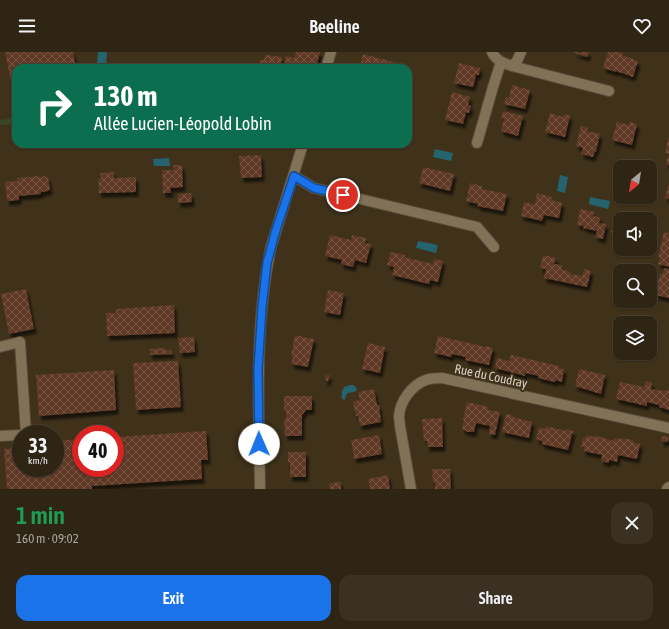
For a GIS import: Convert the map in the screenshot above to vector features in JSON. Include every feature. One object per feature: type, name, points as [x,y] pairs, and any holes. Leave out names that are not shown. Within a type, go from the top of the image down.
[{"type":"street","points":[[328,64],[332,52]]},
{"type":"street","points":[[492,52],[496,58],[512,66],[609,91]]},
{"type":"street","points":[[512,66],[517,61],[521,52]]},
{"type":"street","points":[[477,143],[492,87],[502,62]]},
{"type":"street","points":[[260,489],[258,369],[262,307],[267,263],[302,148]]},
{"type":"street","points":[[294,176],[314,188],[477,227],[494,247]]},
{"type":"street","points":[[0,347],[20,342],[25,425]]},
{"type":"street","name":"Rue du Coudray","points":[[411,489],[399,416],[407,394],[426,380],[442,378],[669,428]]},
{"type":"street","points":[[0,436],[12,435]]},
{"type":"green space","points":[[12,118],[12,124],[0,125],[0,120]]},
{"type":"water","points":[[98,52],[107,52],[106,64],[97,64]]},
{"type":"water","points":[[435,149],[453,153],[451,161],[433,157]]},
{"type":"water","points":[[169,158],[170,166],[154,166],[153,159]]},
{"type":"water","points":[[560,175],[568,177],[565,193],[557,191]]},
{"type":"water","points":[[590,197],[610,201],[608,209],[589,204]]},
{"type":"water","points":[[418,241],[438,245],[436,253],[416,248]]},
{"type":"water","points":[[353,385],[357,390],[348,393],[345,400],[342,399],[343,389],[345,386],[346,387]]},
{"type":"building","points":[[5,52],[73,52],[75,64],[12,64],[12,86]]},
{"type":"building","points":[[296,52],[320,52],[317,64],[260,64],[260,60],[264,60],[265,55],[282,57],[281,63],[284,63],[286,56],[294,58]]},
{"type":"building","points":[[572,52],[589,52],[587,57]]},
{"type":"building","points":[[608,52],[623,52],[622,55],[638,61],[633,77],[603,68]]},
{"type":"building","points":[[363,54],[397,63],[397,64],[360,64]]},
{"type":"building","points":[[459,63],[480,68],[479,75],[476,75],[473,87],[454,83]]},
{"type":"building","points":[[512,85],[530,90],[525,109],[504,104],[506,97],[509,98]]},
{"type":"building","points":[[452,92],[470,97],[468,105],[471,106],[469,113],[466,112],[463,124],[445,120]]},
{"type":"building","points":[[503,111],[523,116],[518,136],[501,131],[504,118],[501,118]]},
{"type":"building","points":[[550,113],[563,117],[564,114],[570,116],[565,137],[545,132]]},
{"type":"building","points":[[617,122],[629,125],[630,122],[637,124],[632,145],[612,140]]},
{"type":"building","points":[[581,126],[588,128],[587,131],[600,134],[596,152],[595,151],[593,157],[581,154],[583,148],[576,146]]},
{"type":"building","points":[[669,138],[669,154],[665,153]]},
{"type":"building","points":[[261,155],[262,177],[241,178],[239,156]]},
{"type":"building","points":[[668,155],[669,165],[666,165]]},
{"type":"building","points":[[173,165],[182,165],[183,187],[170,188],[171,193],[163,193],[162,170],[174,170]]},
{"type":"building","points":[[423,167],[454,174],[450,191],[419,183]]},
{"type":"building","points":[[114,172],[114,178],[136,177],[136,192],[99,193],[98,179],[101,178],[100,173]]},
{"type":"building","points":[[46,176],[48,178],[50,189],[48,191],[41,192],[41,194],[19,196],[19,200],[7,201],[5,182],[17,181],[17,178]]},
{"type":"building","points":[[470,183],[482,186],[482,189],[507,194],[503,211],[477,206],[478,204],[466,201]]},
{"type":"building","points":[[669,185],[669,199],[665,198]]},
{"type":"building","points":[[191,193],[192,202],[178,203],[178,194]]},
{"type":"building","points":[[537,193],[552,197],[552,200],[562,203],[559,218],[544,215],[542,221],[521,216],[524,202],[535,205]]},
{"type":"building","points":[[580,209],[594,212],[593,216],[600,217],[599,223],[606,224],[603,239],[595,237],[597,231],[577,225]]},
{"type":"building","points":[[664,232],[669,233],[669,267],[658,264],[660,257],[658,257]]},
{"type":"building","points":[[330,235],[351,240],[352,235],[366,238],[365,243],[371,244],[366,263],[355,260],[353,267],[341,264],[342,260],[325,256]]},
{"type":"building","points":[[391,252],[405,255],[404,257],[433,264],[434,259],[443,261],[438,282],[430,280],[429,284],[392,275],[394,267],[387,265]]},
{"type":"building","points":[[543,255],[556,258],[554,264],[562,265],[561,269],[571,272],[570,274],[582,276],[584,269],[591,271],[587,287],[544,278],[546,269],[540,268]]},
{"type":"building","points":[[664,268],[669,269],[669,298],[657,295],[657,287],[660,274],[663,274]]},
{"type":"building","points":[[26,289],[34,329],[9,334],[1,294]]},
{"type":"building","points":[[328,290],[344,293],[340,315],[324,312]]},
{"type":"building","points":[[174,305],[175,333],[107,336],[106,313],[116,313],[116,309]]},
{"type":"building","points":[[295,335],[314,339],[308,367],[291,364]]},
{"type":"building","points":[[438,336],[493,348],[489,365],[465,360],[466,357],[452,354],[451,357],[434,353]]},
{"type":"building","points":[[194,337],[195,352],[180,353],[178,338]]},
{"type":"building","points":[[368,343],[385,347],[380,373],[362,369]]},
{"type":"building","points":[[165,348],[165,350],[171,350],[172,354],[150,355],[150,349]]},
{"type":"building","points":[[511,355],[559,366],[559,368],[564,369],[562,382],[538,378],[539,376],[525,373],[525,376],[495,368],[497,358],[509,361]]},
{"type":"building","points":[[178,361],[181,407],[136,410],[133,363]]},
{"type":"building","points":[[579,369],[605,375],[601,394],[575,386]]},
{"type":"building","points":[[114,370],[116,410],[39,416],[36,375]]},
{"type":"building","points":[[326,375],[330,375],[328,381],[325,381]]},
{"type":"building","points":[[646,381],[652,383],[651,389],[669,391],[669,410],[659,407],[659,405],[647,402],[647,406],[616,399],[620,382],[644,387]]},
{"type":"building","points":[[374,389],[377,405],[379,405],[381,422],[360,426],[353,403],[360,400],[358,392]]},
{"type":"building","points":[[284,396],[312,396],[312,410],[306,410],[302,415],[302,436],[285,436],[284,419],[286,419],[286,411],[284,411]]},
{"type":"building","points":[[467,402],[489,407],[488,410],[500,412],[495,435],[489,434],[490,426],[476,423],[474,432],[468,432],[462,429]]},
{"type":"building","points":[[506,414],[532,422],[529,438],[502,432]]},
{"type":"building","points":[[442,418],[443,447],[427,447],[427,441],[424,441],[422,419]]},
{"type":"building","points":[[546,426],[566,431],[566,429],[573,431],[568,450],[542,444],[542,441],[536,439],[539,427],[545,429]]},
{"type":"building","points":[[206,431],[208,460],[201,460],[202,479],[92,486],[92,489],[7,489],[4,449],[12,448],[12,477],[64,477],[64,440],[72,440],[72,477],[124,477],[124,436]]},
{"type":"building","points":[[379,435],[382,454],[354,459],[351,440]]},
{"type":"building","points":[[586,435],[594,437],[594,435],[614,441],[614,438],[633,440],[633,442],[640,444],[637,459],[618,455],[617,462],[609,460],[609,463],[601,461],[602,455],[583,451],[584,447],[581,447],[583,438],[586,438]]},
{"type":"building","points":[[662,436],[669,437],[667,442],[661,441]]},
{"type":"building","points":[[288,452],[306,452],[306,477],[290,477]]},
{"type":"building","points":[[432,469],[450,469],[451,489],[435,489]]},
{"type":"building","points":[[388,475],[390,489],[370,489],[368,479]]},
{"type":"building","points":[[341,482],[341,489],[330,489],[329,483]]},
{"type":"route","points":[[259,444],[258,369],[262,307],[267,263],[294,176],[314,188],[343,195]]}]
